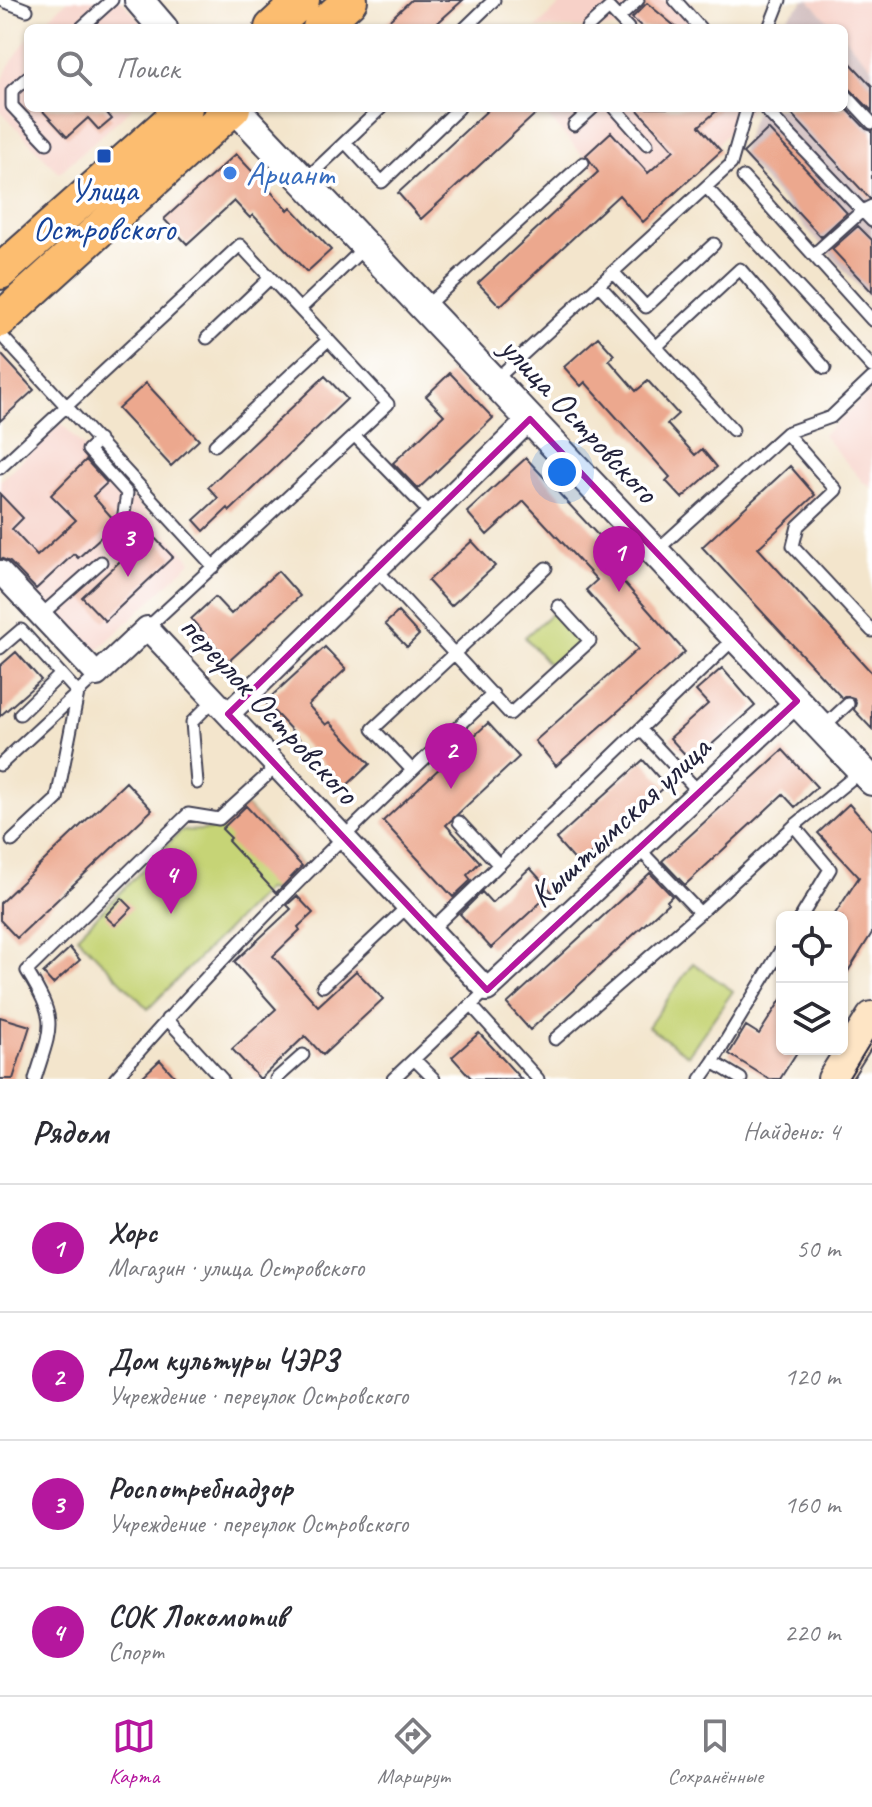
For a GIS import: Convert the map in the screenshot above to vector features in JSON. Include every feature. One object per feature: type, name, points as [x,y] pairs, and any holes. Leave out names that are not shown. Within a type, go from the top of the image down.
[{"type":"main road","points":[[276,24],[302,0]]},
{"type":"main road","points":[[324,24],[350,0]]},
{"type":"main road","points":[[0,272],[180,112]]},
{"type":"main road","points":[[0,320],[230,112]]},
{"type":"main road","points":[[833,1079],[872,1017]]},
{"type":"street","points":[[139,0],[160,24]]},
{"type":"street","name":"улица Островского","points":[[238,112],[867,776]]},
{"type":"street","points":[[221,707],[376,569],[530,419]]},
{"type":"street","points":[[0,572],[97,675]]},
{"type":"street","name":"переулок Островского","points":[[97,675],[147,628],[431,930],[479,997]]},
{"type":"street","name":"Кыштымская улица","points":[[479,997],[797,701]]},
{"type":"lane","points":[[1,0],[27,10]]},
{"type":"lane","points":[[85,24],[112,0]]},
{"type":"lane","points":[[469,24],[494,0]]},
{"type":"lane","points":[[619,18],[638,0]]},
{"type":"lane","points":[[675,0],[696,24]]},
{"type":"lane","points":[[771,24],[780,0]]},
{"type":"lane","points":[[591,24],[609,8],[624,24]]},
{"type":"lane","points":[[24,80],[12,91],[12,106],[47,143]]},
{"type":"lane","points":[[848,97],[872,123]]},
{"type":"lane","points":[[305,180],[377,112]]},
{"type":"lane","points":[[345,142],[382,182],[455,112]]},
{"type":"lane","points":[[574,125],[589,112]]},
{"type":"lane","points":[[619,112],[647,144]]},
{"type":"lane","points":[[494,381],[731,164],[746,112]]},
{"type":"lane","points":[[768,112],[867,208],[872,221]]},
{"type":"lane","points":[[425,307],[583,163]]},
{"type":"lane","points":[[743,177],[872,320]]},
{"type":"lane","points":[[706,187],[872,367]]},
{"type":"lane","points":[[813,255],[867,208]]},
{"type":"lane","points":[[613,272],[646,307],[714,244]]},
{"type":"lane","points":[[0,468],[240,245],[388,404],[147,628]]},
{"type":"lane","points":[[300,309],[367,245]]},
{"type":"lane","points":[[656,347],[740,269],[825,368]]},
{"type":"lane","points":[[207,338],[270,278]]},
{"type":"lane","points":[[599,285],[733,430]]},
{"type":"lane","points":[[0,334],[214,567]]},
{"type":"lane","points":[[215,445],[328,340]]},
{"type":"lane","points":[[655,551],[786,433],[831,417],[872,378]]},
{"type":"lane","points":[[786,433],[836,490],[798,526],[793,546],[872,631]]},
{"type":"lane","points":[[354,435],[432,515]]},
{"type":"lane","points":[[99,440],[88,450],[127,493],[122,527]]},
{"type":"lane","points":[[40,616],[101,562]]},
{"type":"lane","points":[[412,770],[373,729],[546,568]]},
{"type":"lane","points":[[376,569],[510,714],[590,641],[558,606]]},
{"type":"lane","points":[[0,648],[21,630],[78,693]]},
{"type":"lane","points":[[431,930],[736,637]]},
{"type":"lane","points":[[20,714],[61,674]]},
{"type":"lane","points":[[0,765],[97,675]]},
{"type":"lane","points":[[12,841],[57,799],[78,693]]},
{"type":"lane","points":[[115,1079],[167,1019],[343,836],[493,694]]},
{"type":"lane","points":[[822,728],[848,704]]},
{"type":"lane","points":[[197,783],[192,722],[221,707]]},
{"type":"lane","points":[[640,729],[699,792]]},
{"type":"lane","points":[[35,1079],[51,1026],[43,998],[27,971],[188,814],[219,819],[277,766]]},
{"type":"lane","points":[[555,1039],[700,913],[794,826],[867,776]]},
{"type":"lane","points":[[459,822],[499,865]]},
{"type":"lane","points":[[794,826],[830,869],[805,911]]},
{"type":"lane","points":[[639,849],[700,913]]},
{"type":"lane","points":[[323,986],[408,906]]},
{"type":"lane","points":[[701,1079],[776,958]]},
{"type":"lane","points":[[393,1079],[479,997],[538,1079]]},
{"type":"lane","points":[[167,1019],[222,1079]]},
{"type":"lane","points":[[276,1079],[303,1055]]},
{"type":"lane","points":[[414,1059],[434,1079]]},
{"type":"lane","points":[[713,1062],[741,1079]]},
{"type":"highlighted area","points":[[530,419],[797,701],[487,990],[228,714]]},
{"type":"shaded area","points":[[68,0],[121,0],[143,24],[41,24]]},
{"type":"shaded area","points":[[565,0],[688,0],[709,24],[540,24]]},
{"type":"shaded area","points":[[805,0],[809,0],[831,24],[784,24],[787,17]]},
{"type":"shaded area","points":[[809,0],[872,0],[872,67],[848,41],[848,24],[831,24]]},
{"type":"shaded area","points":[[848,41],[872,67],[872,301],[740,154],[755,112],[848,112]]},
{"type":"shaded area","points":[[24,44],[24,112],[128,112],[59,173],[0,110],[0,87],[8,67]]},
{"type":"shaded area","points":[[544,112],[748,112],[643,222]]},
{"type":"shaded area","points":[[872,390],[872,487],[863,482],[823,435]]},
{"type":"shaded area","points":[[61,423],[192,561],[93,655],[0,558],[0,481]]},
{"type":"green space","points":[[554,611],[581,640],[551,667],[525,637]]},
{"type":"green space","points":[[246,806],[302,866],[275,891],[266,890],[148,1009],[77,936],[181,831],[222,829]]},
{"type":"green space","points":[[693,963],[733,991],[688,1055],[648,1027]]},
{"type":"building","points":[[411,0],[463,0],[436,24],[385,24]]},
{"type":"building","points":[[647,3],[672,24],[639,24],[632,18]]},
{"type":"building","points":[[848,60],[872,86],[872,111],[848,87]]},
{"type":"building","points":[[848,110],[866,129],[872,131],[872,198],[790,112]]},
{"type":"building","points":[[44,112],[106,112],[112,119],[99,130],[88,118],[67,137]]},
{"type":"building","points":[[486,112],[538,112],[421,219],[398,193]]},
{"type":"building","points":[[640,112],[715,112],[699,126],[721,151],[643,222],[619,195],[500,306],[478,283],[598,172],[586,155],[611,132],[648,173],[674,150]]},
{"type":"building","points":[[768,129],[847,213],[821,237],[743,153]]},
{"type":"building","points":[[236,154],[288,210],[291,207],[331,250],[307,272],[253,215],[250,218],[234,201],[187,244],[164,219]]},
{"type":"building","points":[[858,226],[872,240],[872,292],[832,249]]},
{"type":"building","points":[[598,337],[614,355],[609,360],[636,391],[648,381],[678,414],[667,424],[695,455],[702,449],[717,467],[682,498],[666,481],[670,477],[585,382],[581,386],[564,367]]},
{"type":"building","points":[[0,353],[34,390],[0,421]]},
{"type":"building","points":[[450,373],[493,418],[418,489],[393,463],[444,415],[426,396]]},
{"type":"building","points":[[325,376],[347,399],[230,511],[228,508],[204,531],[194,520],[218,498],[208,487]]},
{"type":"building","points":[[146,383],[199,440],[171,466],[118,409]]},
{"type":"building","points":[[526,458],[607,545],[598,553],[685,652],[556,766],[535,741],[638,649],[586,590],[597,580],[524,501],[487,535],[467,512]]},
{"type":"building","points":[[86,460],[107,483],[93,496],[114,520],[114,525],[78,558],[74,554],[36,589],[10,562],[0,558],[0,494],[23,518],[12,529],[37,556],[76,520],[51,495]]},
{"type":"building","points":[[790,466],[815,495],[758,548],[872,673],[872,729],[854,710],[854,698],[842,698],[702,547]]},
{"type":"building","points":[[150,533],[173,557],[105,621],[82,597]]},
{"type":"building","points":[[472,541],[495,566],[451,606],[428,581]]},
{"type":"building","points":[[278,571],[300,596],[229,661],[191,619],[215,597],[231,614]]},
{"type":"building","points":[[398,612],[419,635],[407,647],[385,624]]},
{"type":"building","points":[[325,647],[346,669],[308,705],[326,725],[330,722],[370,764],[345,787],[265,702]]},
{"type":"building","points":[[16,652],[41,680],[0,716],[0,666]]},
{"type":"building","points":[[722,668],[755,706],[692,762],[670,738],[708,704],[696,691]]},
{"type":"building","points":[[488,723],[519,757],[446,825],[480,862],[467,875],[471,880],[453,897],[383,821]]},
{"type":"building","points":[[783,750],[817,787],[795,807],[783,794],[685,885],[662,861]]},
{"type":"building","points":[[643,760],[666,786],[579,865],[556,839]]},
{"type":"building","points":[[126,782],[152,810],[17,938],[0,920],[0,903]]},
{"type":"building","points":[[849,804],[872,830],[872,933],[848,971],[848,911],[837,911],[859,877],[818,833]]},
{"type":"building","points":[[246,806],[302,866],[276,893],[228,841],[231,838],[222,829]]},
{"type":"building","points":[[170,850],[180,860],[164,877],[153,867]]},
{"type":"building","points":[[530,868],[552,892],[491,948],[460,914],[482,892],[492,903]]},
{"type":"building","points":[[650,873],[672,896],[668,903],[530,1030],[507,1004]]},
{"type":"building","points":[[297,896],[313,913],[273,956],[318,1006],[356,971],[383,999],[323,1055],[305,1036],[260,1079],[232,1049],[276,1009],[234,962],[291,909],[287,905]]},
{"type":"building","points":[[122,898],[132,908],[115,925],[105,916]]},
{"type":"building","points":[[70,948],[80,960],[53,984],[43,973]]},
{"type":"building","points":[[776,1007],[776,1055],[795,1055],[780,1079],[769,1079],[729,1054],[746,1026],[759,1034]]},
{"type":"building","points":[[0,1017],[30,1026],[13,1079],[0,1079]]},
{"type":"building","points":[[479,1033],[521,1079],[472,1079],[452,1057]]},
{"type":"building","points":[[160,1060],[177,1079],[140,1079]]},
{"type":"tram line","points":[[848,1079],[872,1040]]},
{"type":"place","name":"Улица Островского","points":[[104,156]]},
{"type":"place","name":"Ариант","points":[[230,173]]},
{"type":"place","name":"Роспотребнадзор","points":[[128,577]]},
{"type":"place","name":"Хорс","points":[[619,592]]},
{"type":"place","name":"Дом культуры ЧЭРЗ","points":[[451,789]]},
{"type":"place","name":"СОК Локомотив","points":[[171,914]]}]
